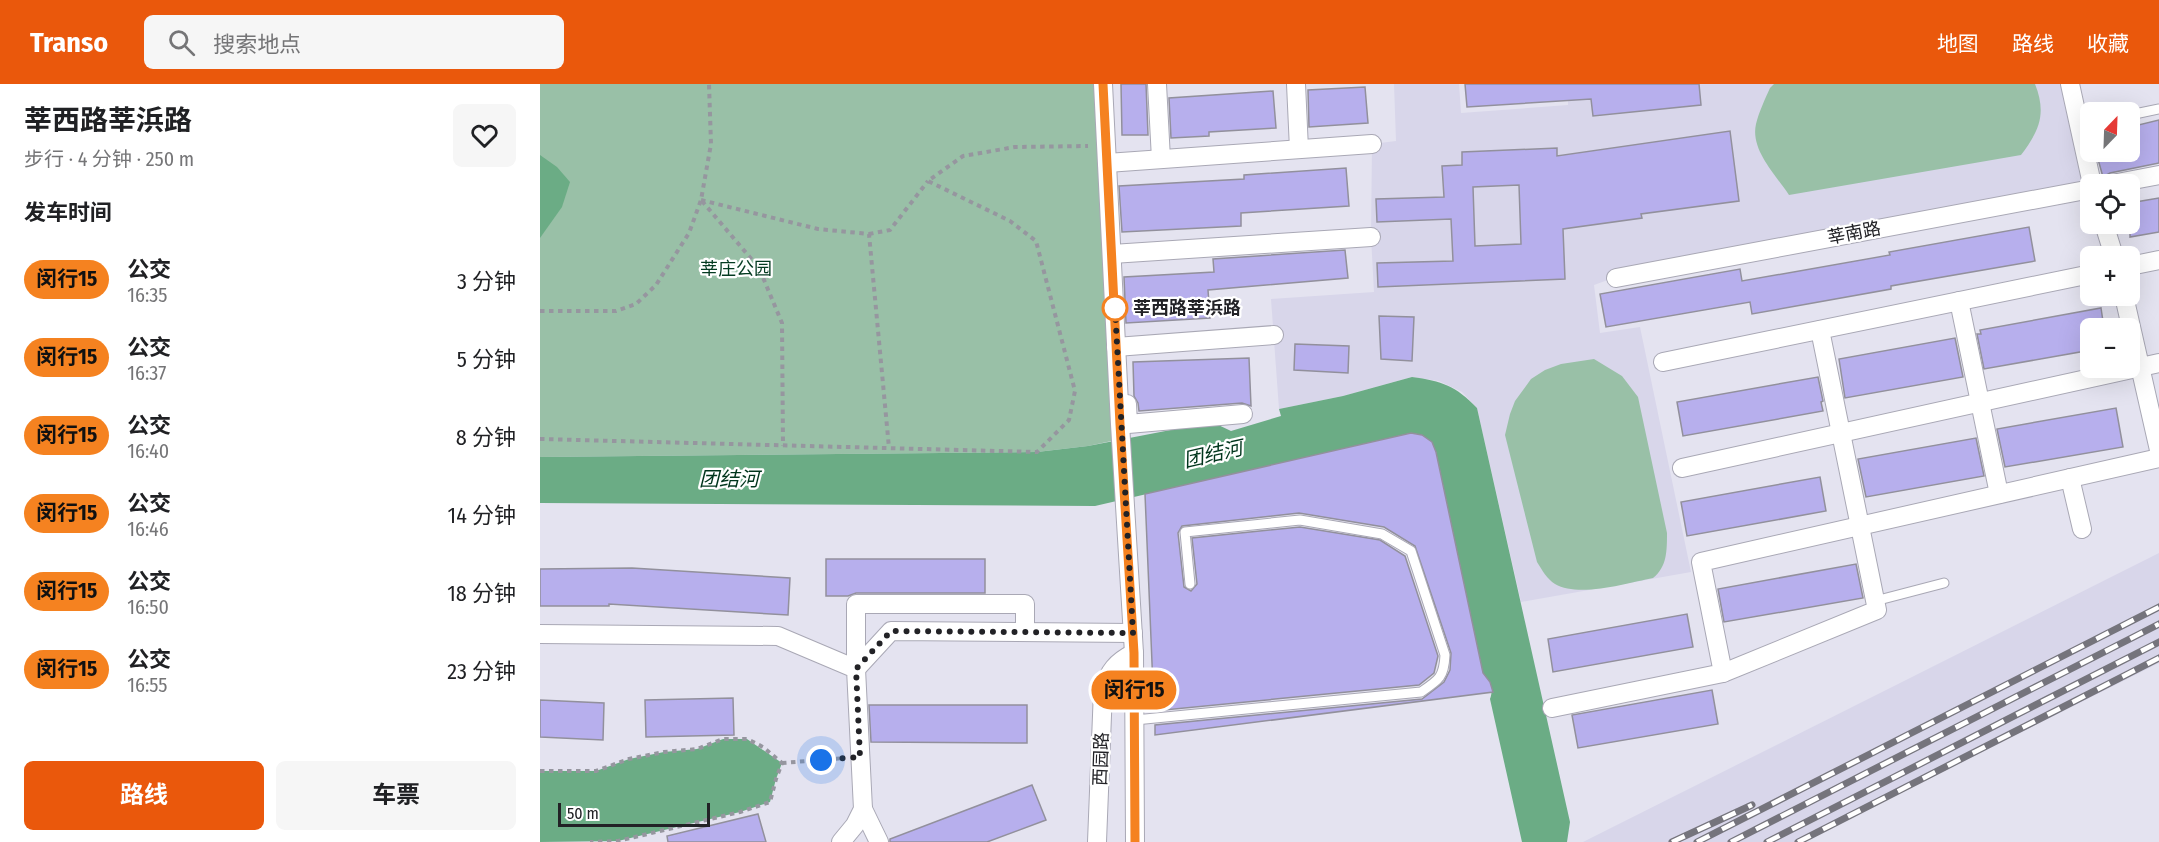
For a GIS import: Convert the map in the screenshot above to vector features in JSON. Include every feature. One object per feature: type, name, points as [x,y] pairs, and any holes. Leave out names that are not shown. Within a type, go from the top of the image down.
[{"type":"street","points":[[1103,84],[1134,653],[1135,842]]},
{"type":"street","points":[[1157,84],[1161,159]]},
{"type":"street","points":[[1296,84],[1299,150]]},
{"type":"street","points":[[2070,84],[2080,111]]},
{"type":"street","points":[[1107,154],[1161,159],[1372,144]]},
{"type":"street","points":[[2140,179],[2159,175]]},
{"type":"street","name":"莘南路","points":[[1616,278],[2080,191]]},
{"type":"street","points":[[1112,254],[1371,237]]},
{"type":"street","points":[[2140,264],[2159,260]]},
{"type":"street","points":[[1663,362],[2080,276]]},
{"type":"street","points":[[1959,301],[1999,494]]},
{"type":"street","points":[[1552,708],[1723,673],[1877,610],[1820,330]]},
{"type":"street","points":[[1116,347],[1274,335]]},
{"type":"street","points":[[2159,363],[2140,367],[2159,450]]},
{"type":"street","points":[[1682,468],[2090,378]]},
{"type":"street","points":[[1118,379],[1127,392],[1128,424],[1243,414]]},
{"type":"street","points":[[1723,673],[1701,562],[2159,458]]},
{"type":"street","points":[[2070,478],[2082,529]]},
{"type":"street","points":[[879,842],[863,809],[856,669],[856,604],[1025,604],[1025,632]]},
{"type":"street","points":[[856,669],[891,631],[1133,633]]},
{"type":"street","points":[[540,634],[778,636],[856,669]]},
{"type":"street","name":"西园路","points":[[1097,842],[1103,690],[1108,674],[1119,661],[1134,653]]},
{"type":"street","points":[[841,842],[855,825],[863,809]]},
{"type":"lane","points":[[2140,113],[2159,109]]},
{"type":"lane","points":[[1135,720],[1421,692],[1437,682],[1444,670],[1445,655],[1411,551],[1382,534],[1300,520],[1185,532],[1190,584]]},
{"type":"lane","points":[[1875,601],[1944,583]]},
{"type":"path","points":[[540,311],[616,311],[636,304],[656,285],[689,233],[701,200],[711,144],[709,84]]},
{"type":"path","points":[[701,200],[818,229],[869,234],[890,230],[928,181],[963,156],[1015,147],[1107,154]]},
{"type":"path","points":[[540,439],[1036,452],[1069,420],[1076,391],[1036,241],[1010,221],[928,181]]},
{"type":"path","points":[[701,200],[759,267],[782,323],[783,446]]},
{"type":"path","points":[[869,234],[889,448]]},
{"type":"path","points":[[540,771],[596,771],[629,759],[664,752],[697,749],[723,739],[747,739],[763,747],[782,763],[860,757]]},
{"type":"path","points":[[590,842],[618,841],[770,802],[782,763]]},
{"type":"shaded area","points":[[1394,84],[1459,84],[1461,113],[1568,105],[1568,84],[2070,84],[2080,129],[2080,162],[2087,162],[2090,174],[2080,174],[2080,186],[1616,277],[1594,285],[1600,333],[1640,327],[1691,572],[1521,602],[1477,408],[1462,392],[1439,381],[1412,377],[1343,396],[1279,409],[1271,299],[1374,292],[1371,237],[1372,144],[1396,141]]},
{"type":"shaded area","points":[[2159,553],[2159,663],[1803,842],[1583,842]]},
{"type":"green space","name":"莘庄公园","points":[[540,84],[1103,84],[1121,439],[1088,446],[1037,452],[540,457]]},
{"type":"green space","points":[[1774,84],[2035,84],[2041,113],[2037,130],[2021,155],[1789,195],[1765,162],[1755,134],[1760,110]]},
{"type":"green space","points":[[1594,359],[1622,376],[1638,397],[1667,533],[1667,546],[1664,564],[1653,578],[1603,588],[1577,590],[1555,584],[1537,562],[1505,435],[1515,401],[1531,379],[1561,364]]},
{"type":"water","points":[[540,155],[557,167],[570,182],[562,207],[540,238]]},
{"type":"water","name":"团结河","points":[[1412,377],[1432,380],[1448,386],[1462,394],[1477,408],[1570,822],[1567,842],[1522,842],[1490,699],[1491,688],[1483,673],[1436,452],[1430,441],[1420,435],[1411,433],[1095,506],[540,503],[540,457],[1037,452],[1088,446],[1212,422],[1231,431],[1281,416],[1279,409],[1343,396]]},
{"type":"water","points":[[723,739],[747,739],[782,763],[770,802],[740,812],[618,841],[540,842],[540,771],[596,771],[629,759],[664,752],[697,749]]},
{"type":"building","points":[[1121,84],[1146,84],[1148,135],[1122,135]]},
{"type":"building","points":[[1465,84],[1699,84],[1701,105],[1593,116],[1591,99],[1467,107]]},
{"type":"building","points":[[1365,87],[1368,123],[1309,127],[1308,90]]},
{"type":"building","points":[[1273,91],[1276,128],[1209,132],[1209,136],[1171,138],[1169,98]]},
{"type":"building","points":[[2159,120],[2159,163],[2102,174],[2099,162],[2140,162],[2140,125]]},
{"type":"building","points":[[1730,131],[1739,201],[1641,214],[1642,218],[1563,229],[1565,279],[1378,287],[1377,263],[1453,261],[1451,219],[1377,222],[1376,199],[1444,197],[1442,166],[1462,165],[1462,152],[1557,148],[1557,156]],"holes":[[[1519,185],[1521,244],[1475,246],[1473,187]]]},
{"type":"building","points":[[1346,168],[1349,206],[1241,213],[1241,226],[1122,232],[1119,186],[1244,179],[1244,175]]},
{"type":"building","points":[[2159,198],[2159,232],[2130,237],[2130,234],[2140,234],[2140,201]]},
{"type":"building","points":[[2029,227],[2035,261],[1891,286],[1891,289],[1752,314],[1750,302],[1606,327],[1600,294],[1740,269],[1742,281],[1890,255],[1889,252]]},
{"type":"building","points":[[1345,250],[1348,278],[1208,290],[1210,318],[1126,323],[1124,277],[1214,272],[1213,259]]},
{"type":"building","points":[[2101,308],[2102,318],[2080,318],[2080,352],[1984,369],[1977,334],[1981,334],[1980,330]]},
{"type":"building","points":[[1379,316],[1414,317],[1412,361],[1381,359]]},
{"type":"building","points":[[1955,338],[1963,377],[1845,398],[1839,359]]},
{"type":"building","points":[[1295,344],[1349,346],[1348,373],[1294,370]]},
{"type":"building","points":[[1249,358],[1251,406],[1242,403],[1139,411],[1134,396],[1133,362]]},
{"type":"building","points":[[1818,377],[1823,411],[1683,436],[1677,402]]},
{"type":"building","points":[[2116,408],[2123,447],[2005,467],[1997,429]]},
{"type":"building","points":[[1411,433],[1422,435],[1432,442],[1436,452],[1483,673],[1490,682],[1493,692],[1155,735],[1155,725],[1422,699],[1444,682],[1450,670],[1451,653],[1415,546],[1384,527],[1299,513],[1182,526],[1178,533],[1184,587],[1191,591],[1197,584],[1192,538],[1300,527],[1380,540],[1405,556],[1438,656],[1434,673],[1419,685],[1154,711],[1145,494]]},
{"type":"building","points":[[1976,438],[1984,476],[1866,497],[1858,459]]},
{"type":"building","points":[[1820,477],[1826,511],[1687,536],[1681,502]]},
{"type":"building","points":[[826,559],[985,559],[985,593],[856,593],[848,596],[826,596]]},
{"type":"building","points":[[1856,564],[1863,598],[1724,622],[1718,589]]},
{"type":"building","points":[[632,568],[790,578],[788,615],[609,604],[609,606],[540,606],[540,569]]},
{"type":"building","points":[[1687,614],[1693,647],[1553,672],[1548,639]]},
{"type":"building","points":[[1712,690],[1718,724],[1578,748],[1572,715]]},
{"type":"building","points":[[733,698],[734,735],[646,737],[645,700]]},
{"type":"building","points":[[540,700],[604,703],[603,740],[540,737]]},
{"type":"building","points":[[869,705],[1027,705],[1027,743],[871,742]]},
{"type":"building","points":[[1032,785],[1046,820],[987,842],[890,842],[890,839]]},
{"type":"building","points":[[758,814],[766,842],[668,842],[667,836]]},
{"type":"railway","points":[[1697,842],[2159,607]]},
{"type":"railway","points":[[1731,842],[2159,624]]},
{"type":"railway","points":[[1767,842],[2159,642]]},
{"type":"railway","points":[[1798,842],[2159,658]]},
{"type":"railway","points":[[1672,842],[1752,805]]},
{"type":"bus line","name":"闵行15","points":[[1103,84],[1134,653],[1135,842]]},
{"type":"place","name":"莘西路莘浜路","points":[[1115,308]]},
{"type":"route","points":[[821,760],[860,757],[856,669],[891,631],[1133,633],[1115,308]]}]
